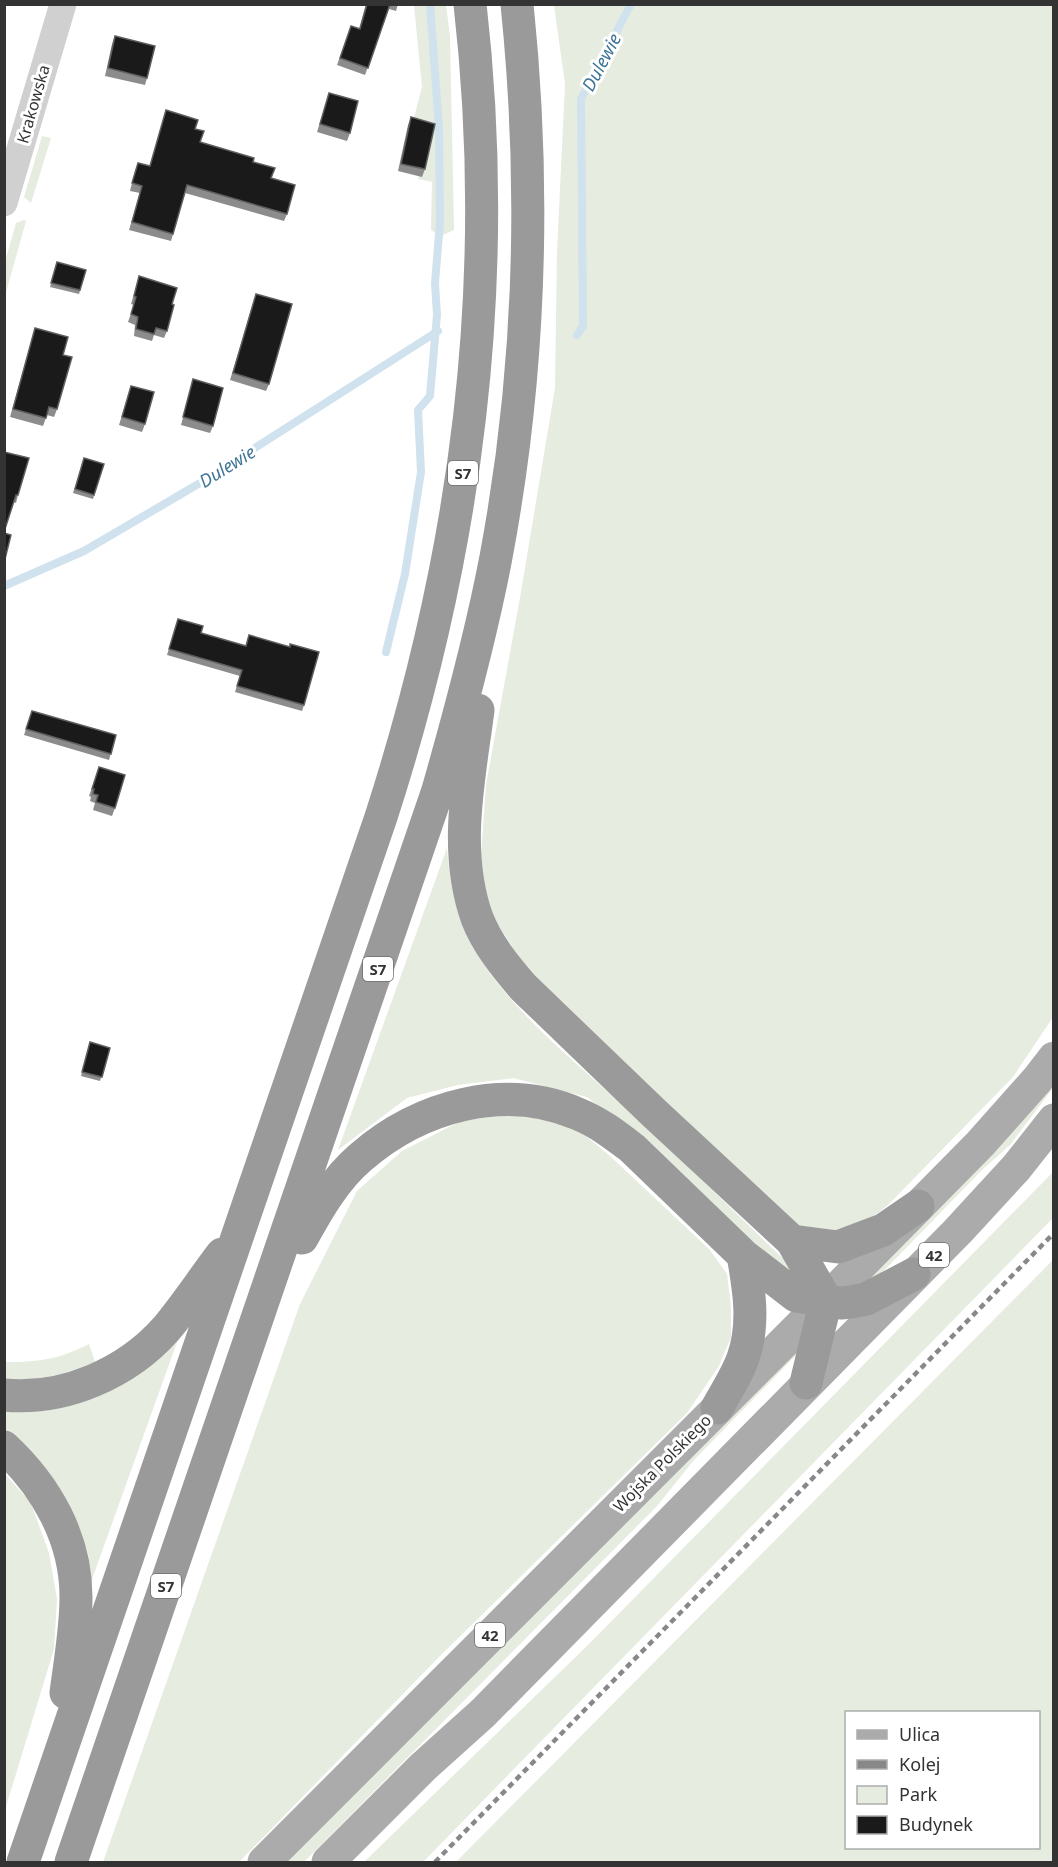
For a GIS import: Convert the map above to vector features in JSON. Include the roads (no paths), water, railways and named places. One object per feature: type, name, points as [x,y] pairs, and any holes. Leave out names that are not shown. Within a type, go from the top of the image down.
[{"type":"highway","name":"S7","points":[[23,1863],[406,740],[440,600],[457,514],[471,416],[478,333],[482,239],[479,108],[470,4]]},
{"type":"highway","name":"S7","points":[[71,1863],[438,790],[484,615],[510,472],[524,337],[527,243],[526,154],[517,4]]},
{"type":"highway","points":[[484,615],[482,673],[463,842],[469,888],[477,919],[508,970],[531,995],[792,1241],[826,1300],[806,1383]]},
{"type":"highway","points":[[258,1319],[324,1200],[360,1158],[381,1142],[420,1119],[447,1108],[492,1099],[516,1098],[557,1107],[577,1113],[614,1133],[744,1255],[796,1296],[840,1303],[866,1299],[915,1274]]},
{"type":"highway","points":[[792,1241],[838,1246],[883,1230],[918,1206]]},
{"type":"highway","points":[[4,1395],[32,1396],[74,1388],[105,1376],[135,1357],[166,1329],[240,1231]]},
{"type":"highway","points":[[717,1408],[743,1360],[750,1336],[751,1308],[744,1255]]},
{"type":"highway","points":[[4,1447],[32,1476],[55,1510],[64,1530],[74,1574],[76,1610],[58,1758]]},
{"type":"main road","name":"Wojska Polskiego","points":[[264,1863],[980,1144],[1037,1080],[1053,1058]]},
{"type":"main road","name":"42","points":[[328,1863],[423,1767],[483,1713],[915,1274],[1016,1168],[1053,1120]]},
{"type":"street","name":"Krakowska","points":[[4,203],[63,4]]},
{"type":"waterway","name":"Dulewie","points":[[386,652],[405,574],[421,472],[418,410],[430,396],[437,315],[435,283],[440,222],[439,128],[430,4]]},
{"type":"waterway","name":"Dulewie","points":[[577,335],[583,326],[581,99],[631,4]]},
{"type":"waterway","name":"Dulewie","points":[[4,586],[84,551],[200,483],[438,331]]},
{"type":"railway","points":[[435,1862],[1054,1233]]}]
